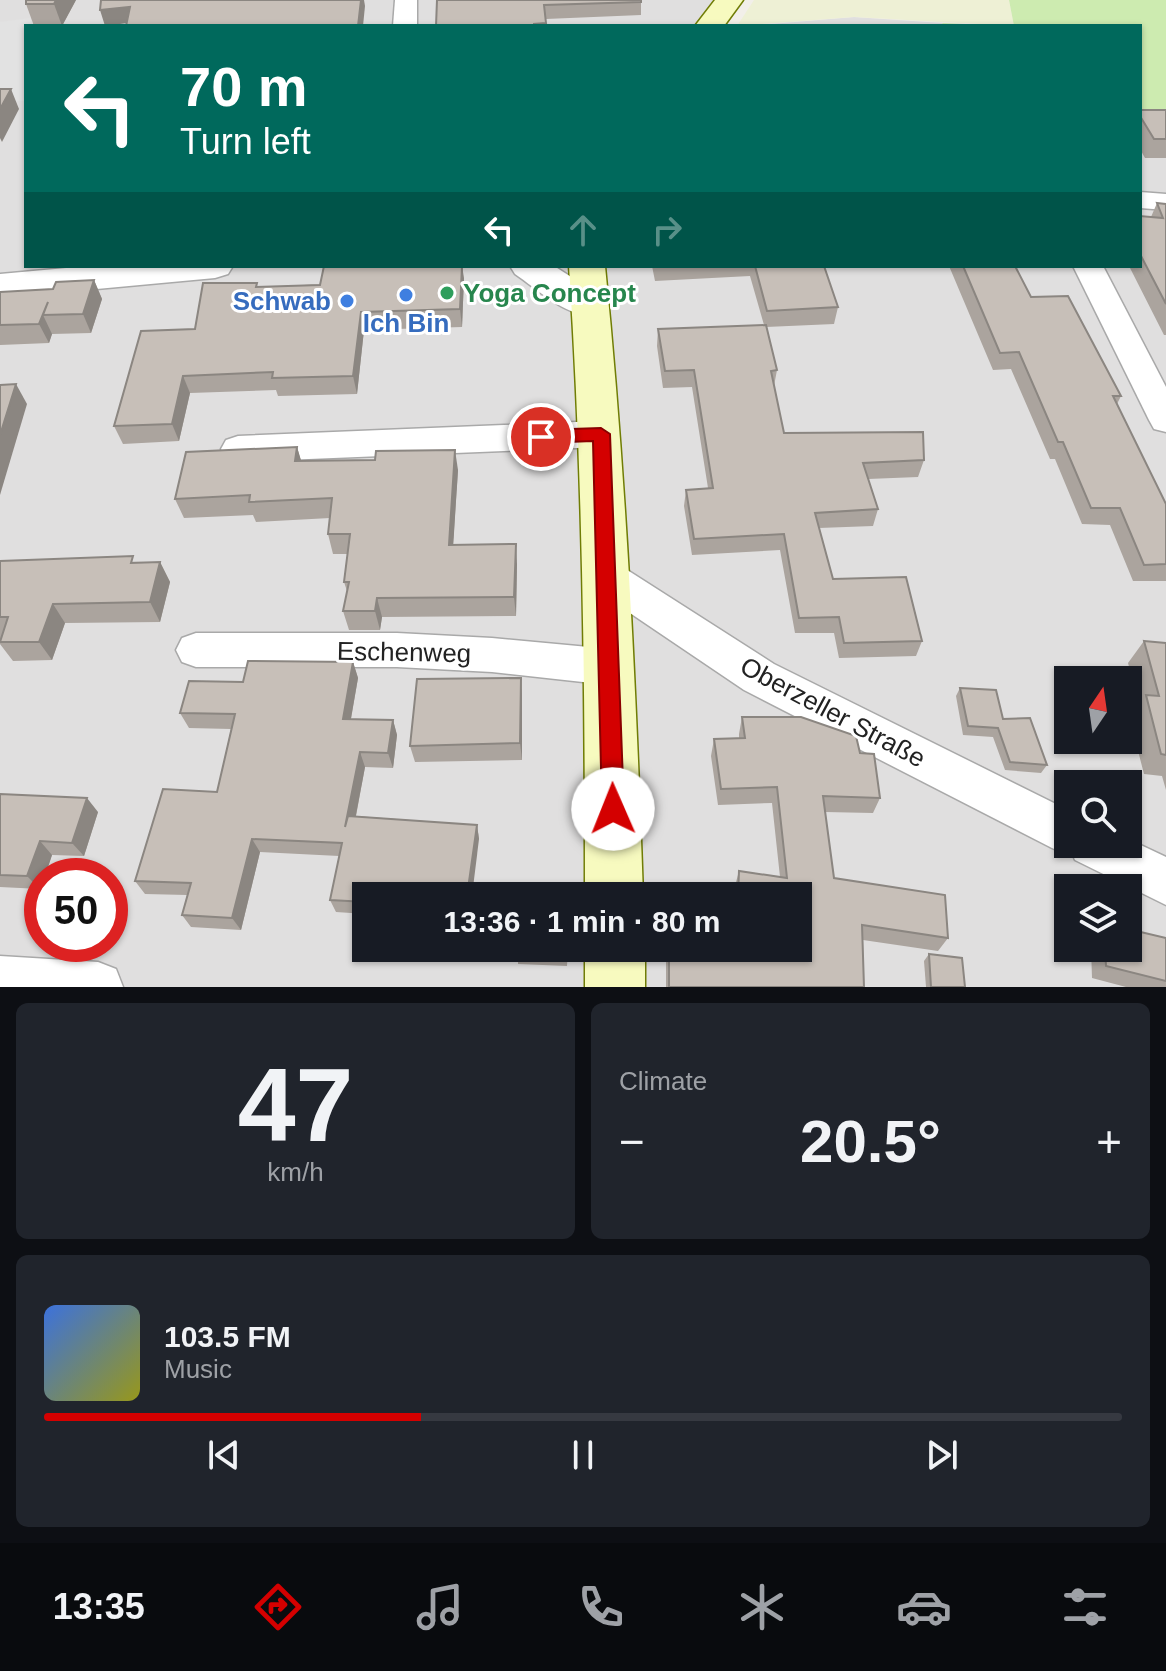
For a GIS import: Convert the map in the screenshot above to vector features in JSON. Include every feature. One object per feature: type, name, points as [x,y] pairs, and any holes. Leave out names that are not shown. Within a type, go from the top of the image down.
[{"type":"main road","points":[[711,24],[729,0]]},
{"type":"main road","points":[[588,285],[601,434],[614,882]]},
{"type":"main road","points":[[615,962],[615,987]]},
{"type":"street","points":[[405,24],[406,0]]},
{"type":"street","points":[[1142,200],[1166,202]]},
{"type":"street","points":[[0,286],[194,268]]},
{"type":"street","points":[[534,268],[588,285]]},
{"type":"street","points":[[1089,268],[1166,420]]},
{"type":"street","points":[[238,449],[601,434]]},
{"type":"street","name":"Oberzeller Straße","points":[[607,577],[759,677],[1054,826]]},
{"type":"street","name":"Eschenweg","points":[[196,650],[397,650],[492,655],[610,667]]},
{"type":"street","points":[[1119,858],[1166,882]]},
{"type":"street","points":[[0,981],[98,987]]},
{"type":"shaded area","points":[[0,0],[729,0],[711,24],[24,24],[24,268],[1142,268],[1142,111],[1166,112],[1166,987],[0,987]]},
{"type":"shaded area","points":[[854,17],[943,24],[771,24]]},
{"type":"shaded area","points":[[31,18],[31,24],[24,24],[24,101],[0,101],[0,22]]},
{"type":"green space","points":[[754,0],[1009,0],[1014,24],[854,17],[738,24]]},
{"type":"green space","points":[[1009,0],[1166,0],[1166,112],[1142,111],[1142,24],[1014,24]]},
{"type":"building","points":[[26,0],[56,0],[54,4],[26,4]]},
{"type":"building","points":[[101,0],[361,0],[358,24],[126,24],[130,7],[100,10]]},
{"type":"building","points":[[437,0],[641,0],[544,5],[546,23],[436,24]]},
{"type":"building","points":[[0,89],[11,89],[0,109]]},
{"type":"building","points":[[1142,110],[1166,110],[1166,139],[1154,139],[1142,119]]},
{"type":"building","points":[[1157,203],[1166,204],[1166,304],[1142,258],[1142,216],[1163,218]]},
{"type":"building","points":[[324,268],[462,268],[460,309],[361,312],[353,376],[272,378],[273,372],[183,376],[172,424],[114,426],[141,331],[195,329],[203,283],[257,283],[256,287],[320,285]]},
{"type":"building","points":[[756,268],[825,268],[838,307],[767,311]]},
{"type":"building","points":[[964,268],[1016,268],[1031,297],[1068,296],[1121,396],[1113,396],[1166,504],[1166,564],[1144,565],[1120,508],[1091,508],[1019,352],[1000,353]]},
{"type":"building","points":[[94,280],[83,314],[43,315],[48,302],[39,324],[0,325],[0,292],[53,289],[56,282]]},
{"type":"building","points":[[766,325],[777,370],[771,371],[784,433],[923,432],[924,460],[863,463],[878,509],[815,513],[833,579],[906,577],[922,641],[844,643],[839,617],[799,618],[784,534],[694,539],[686,490],[713,488],[694,370],[665,371],[658,329]]},
{"type":"building","points":[[16,384],[0,435],[0,385]]},
{"type":"building","points":[[297,447],[295,461],[375,460],[376,451],[455,450],[449,545],[516,544],[514,597],[377,598],[375,611],[343,611],[349,582],[344,582],[350,534],[328,534],[332,498],[249,502],[250,495],[175,499],[186,452]]},
{"type":"building","points":[[133,556],[131,563],[160,562],[150,602],[53,604],[39,642],[0,642],[8,617],[0,617],[0,561]]},
{"type":"building","points":[[1144,641],[1166,643],[1166,755],[1161,754],[1146,695],[1159,696]]},
{"type":"building","points":[[248,661],[353,662],[343,719],[393,720],[388,753],[360,752],[345,827],[348,816],[477,825],[469,882],[352,882],[352,901],[330,900],[342,843],[252,839],[232,918],[182,915],[191,883],[135,881],[163,789],[217,792],[235,714],[180,713],[189,681],[243,682]]},
{"type":"building","points":[[521,678],[520,743],[410,746],[417,679]]},
{"type":"building","points":[[960,688],[996,690],[1003,719],[1030,718],[1047,765],[1010,762],[998,728],[968,726]]},
{"type":"building","points":[[742,717],[801,717],[856,736],[860,753],[874,754],[880,798],[823,796],[834,878],[945,895],[948,938],[862,925],[864,987],[669,987],[669,962],[812,962],[812,882],[739,882],[739,871],[787,878],[777,787],[721,789],[714,739],[745,738]]},
{"type":"building","points":[[0,794],[87,798],[72,843],[40,841],[34,858],[24,858],[24,876],[0,875]]},
{"type":"building","points":[[1142,932],[1166,938],[1166,981],[1106,966],[1106,962],[1142,962]]},
{"type":"building","points":[[929,954],[962,958],[965,987],[931,987]]},
{"type":"place","name":"Yoga Concept","points":[[447,293]]},
{"type":"place","name":"Ich Bin","points":[[406,295]]},
{"type":"place","name":"Schwab","points":[[347,301]]},
{"type":"route","points":[[541,437],[601,434],[613,809]]}]
